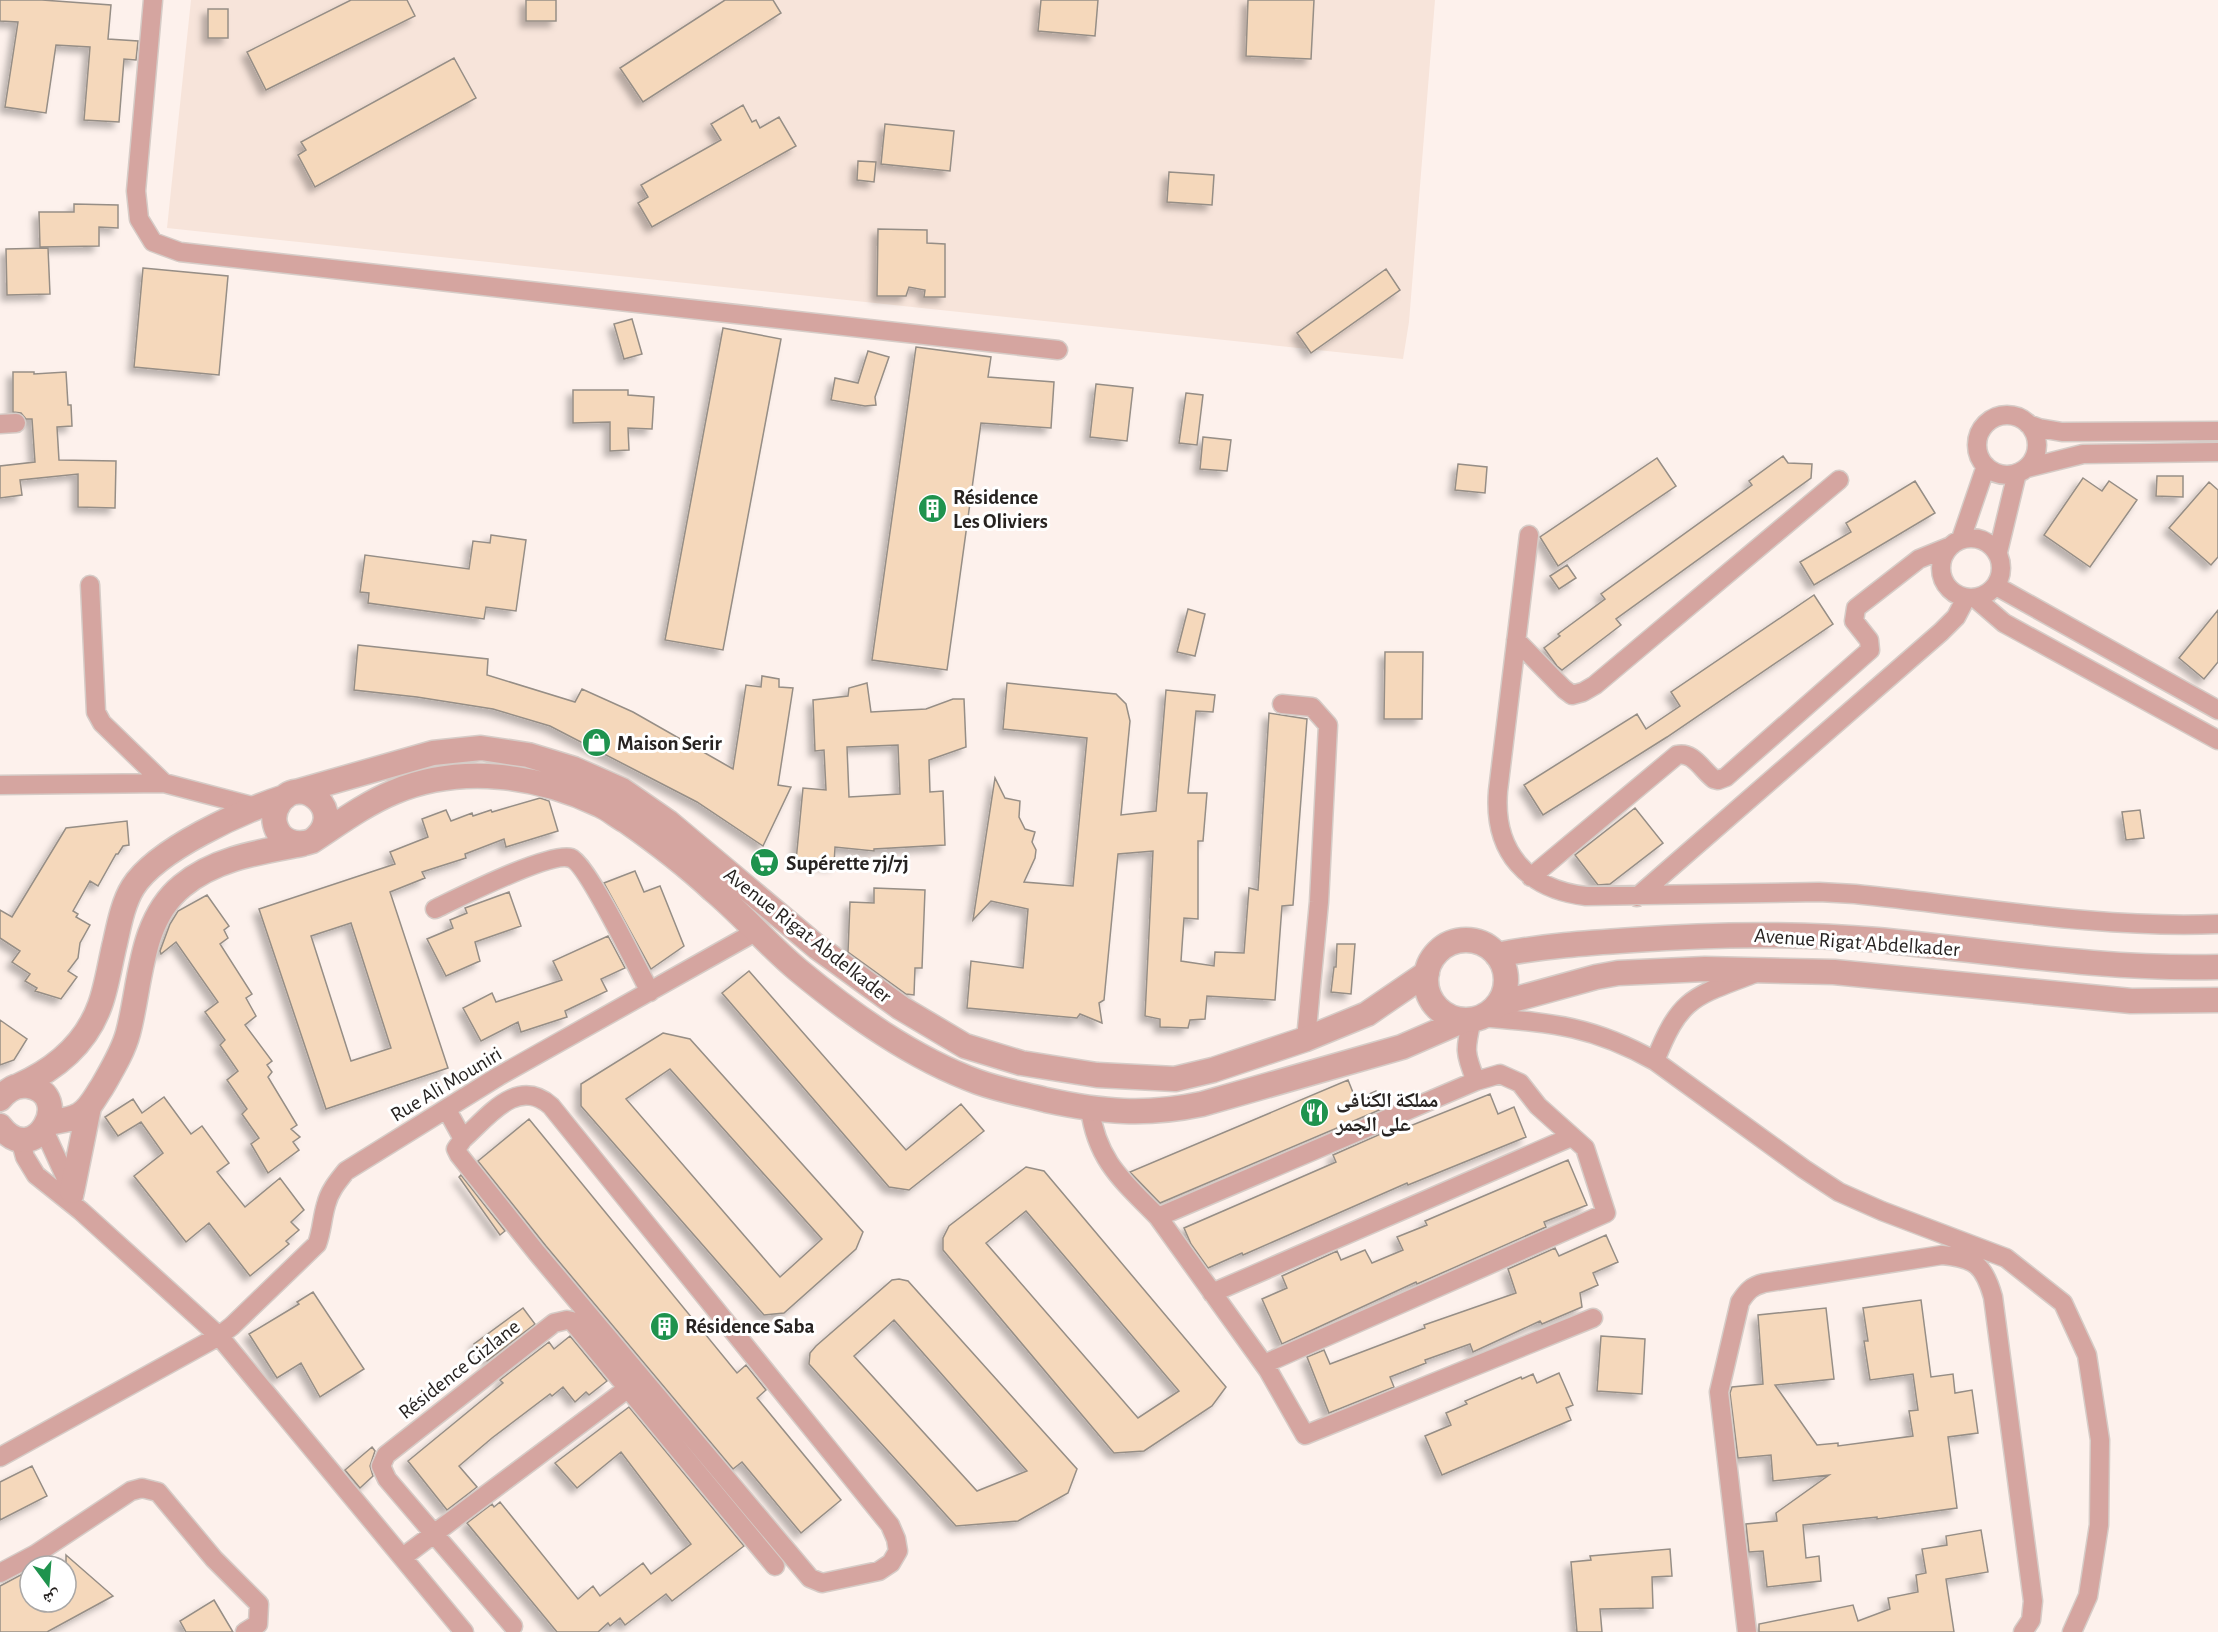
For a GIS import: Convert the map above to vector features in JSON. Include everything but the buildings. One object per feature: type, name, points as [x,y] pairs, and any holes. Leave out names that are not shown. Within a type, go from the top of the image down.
[{"type":"street","points":[[153,0],[136,191],[139,219],[153,242],[180,252],[1058,350]]},
{"type":"street","points":[[2218,431],[2080,432],[2050,430],[2006,416],[1989,422],[1978,438],[1978,448],[1986,466],[2000,474],[2083,454],[2218,452]]},
{"type":"street","points":[[1637,897],[1941,632],[1970,598],[1983,596],[1996,586],[2002,569],[1998,552],[2022,470],[2036,454],[2037,446],[2033,430],[2028,423]]},
{"type":"street","points":[[1986,466],[1956,542],[1941,562],[1944,581],[1949,589],[1970,598],[2004,623],[2218,740]]},
{"type":"street","points":[[1516,640],[1564,689],[1572,695],[1583,692],[1595,685],[1839,480]]},
{"type":"street","points":[[1529,535],[1498,791],[1497,819],[1500,833],[1512,857],[1531,877],[1548,888],[1567,894],[1637,897],[1819,892],[2111,922],[2182,926],[2218,924]]},
{"type":"street","points":[[1531,877],[1677,755],[1691,756],[1714,779],[1726,777],[1870,650],[1869,640],[1854,621],[1856,608],[1919,559],[1970,537],[1986,541],[1998,552]]},
{"type":"street","points":[[90,585],[96,712],[102,723],[164,783]]},
{"type":"street","points":[[1996,586],[2218,710]]},
{"type":"street","points":[[1282,704],[1312,707],[1328,725],[1319,902],[1306,1039]]},
{"type":"street","name":"Avenue Rigat Abdelkader","points":[[7,1091],[38,1077],[65,1057],[86,1033],[100,1005],[121,918],[133,888],[148,868],[187,842],[255,807],[290,794],[433,753],[481,748],[528,756],[574,769],[622,790],[668,822],[817,947],[901,1008],[964,1046],[1021,1063],[1097,1075],[1175,1079],[1213,1070],[1306,1039],[1367,1014],[1427,973]]},
{"type":"street","points":[[8,1134],[29,1138],[46,1126],[78,1116],[89,1107],[110,1073],[127,1035],[147,940],[161,912],[180,887],[206,870],[228,860],[309,842],[319,836],[325,827],[326,818],[321,802],[305,792],[290,794],[275,810],[276,829],[288,841],[309,842],[394,792],[428,782],[466,775],[511,776],[564,790],[602,806],[648,836],[714,890],[796,969],[846,1007],[923,1057],[978,1082],[1090,1109],[1131,1112],[1171,1110],[1202,1104],[1325,1071],[1402,1047],[1479,1015],[1575,981],[1618,973],[1705,969],[1834,972],[2131,1000],[2218,1000]]},
{"type":"street","points":[[0,785],[164,783],[255,807]]},
{"type":"street","points":[[435,909],[492,882],[545,861],[564,857],[574,859],[585,872],[603,903],[650,992]]},
{"type":"street","name":"Rue Ali Mouniri","points":[[0,1457],[219,1336],[232,1326],[317,1244],[322,1232],[326,1204],[334,1186],[346,1172],[499,1076],[757,932]]},
{"type":"street","name":"Avenue Rigat Abdelkader","points":[[1497,955],[1553,945],[1694,935],[1787,935],[1879,940],[2122,966],[2218,968]]},
{"type":"street","points":[[1476,1081],[1466,1058],[1467,1042],[1479,1015],[1506,985],[1503,964],[1497,955],[1489,947],[1467,940],[1446,946],[1430,962],[1427,973],[1428,992],[1438,1008],[1455,1018],[1479,1015],[1551,1023],[1571,1026],[1610,1038],[1655,1061],[1804,1170],[1839,1192],[1882,1211],[2006,1258],[2062,1303],[2087,1355],[2100,1440],[2099,1525],[2088,1596],[2072,1632]]},
{"type":"street","points":[[1655,1061],[1666,1032],[1682,1008],[1705,992],[1764,969]]},
{"type":"street","points":[[1158,1217],[1476,1081],[1500,1074],[1520,1083],[1538,1106],[1585,1148],[1606,1213],[1264,1364]]},
{"type":"street","points":[[7,1091],[34,1088],[41,1092],[49,1106],[46,1126],[77,1201]]},
{"type":"street","points":[[531,1095],[541,1097],[551,1106],[890,1525],[897,1539],[898,1551],[891,1563],[879,1571],[822,1583],[810,1578],[537,1253],[459,1155],[456,1149],[463,1139],[507,1100],[531,1095]]},
{"type":"street","points":[[77,1201],[89,1107]]},
{"type":"street","points":[[1090,1109],[1092,1125],[1101,1151],[1111,1168],[1158,1217],[1264,1364],[1305,1436],[1593,1318]]},
{"type":"street","points":[[447,1110],[463,1139]]},
{"type":"street","points":[[8,1134],[36,1175],[77,1201],[219,1336],[464,1632]]},
{"type":"street","points":[[1212,1293],[1571,1137]]},
{"type":"street","points":[[1746,1632],[1719,1392],[1740,1302],[1754,1286],[1764,1283],[1942,1255],[1962,1257],[1978,1266],[1988,1278],[1994,1297],[2033,1601],[2031,1620],[2024,1632]]},
{"type":"street","name":"Résidence Gizlane","points":[[513,1626],[387,1479],[381,1467],[386,1455],[554,1323],[567,1320],[572,1322],[775,1566]]},
{"type":"street","points":[[403,1557],[627,1389]]},
{"type":"street","points":[[0,1573],[36,1554],[131,1491],[142,1488],[158,1492],[213,1559],[259,1604],[258,1624],[246,1632]]},
{"type":"shaded area","points":[[191,0],[1435,0],[1409,322],[1403,359],[167,228]]},
{"type":"place","name":"Résidence Les Oliviers","points":[[932,509]]},
{"type":"place","name":"Maison Serir","points":[[596,743]]},
{"type":"place","name":"Supérette 7j/7j","points":[[765,863]]},
{"type":"place","name":"مملكة الكنافى على الجمر","points":[[1315,1112]]},
{"type":"place","name":"Résidence Saba","points":[[664,1326]]}]
